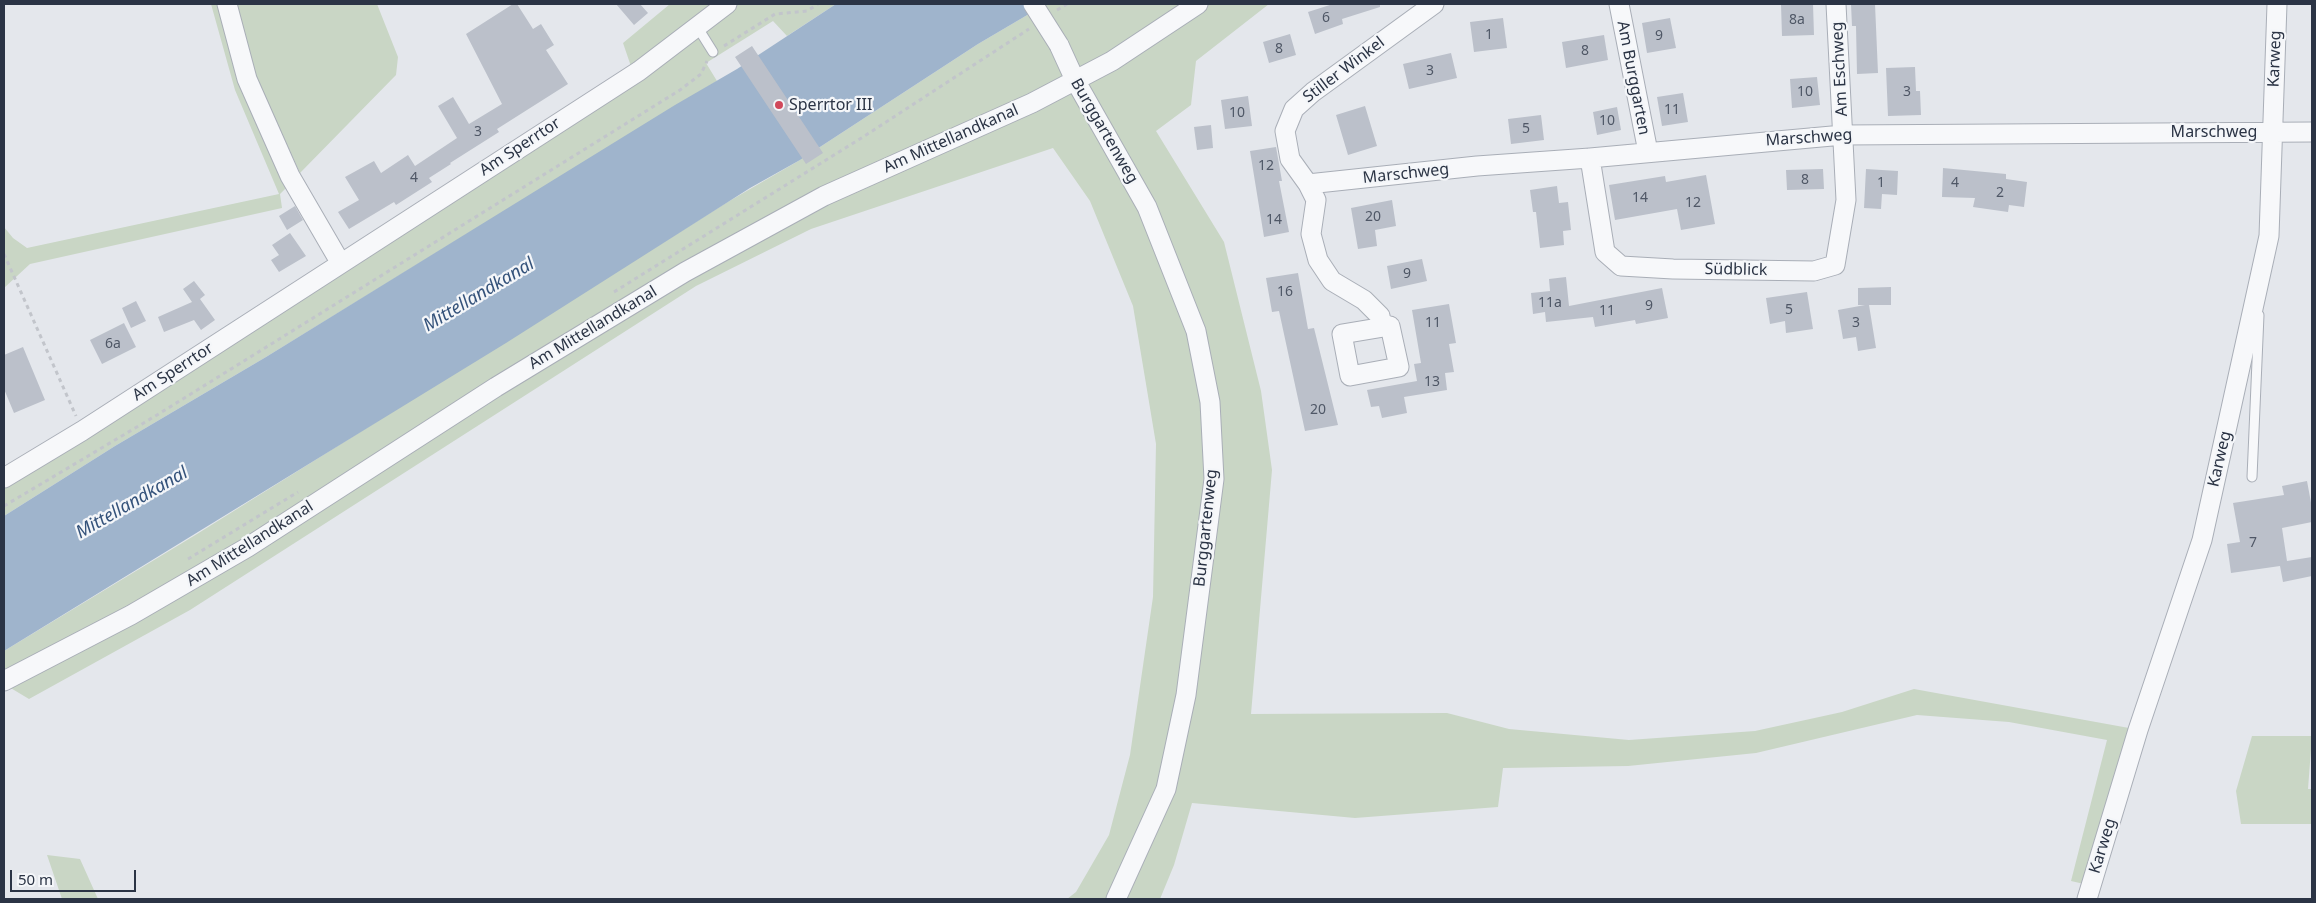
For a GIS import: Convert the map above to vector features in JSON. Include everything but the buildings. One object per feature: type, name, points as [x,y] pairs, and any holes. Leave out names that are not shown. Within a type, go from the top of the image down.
[{"type":"street","points":[[227,4],[251,88],[290,176],[340,262]]},
{"type":"street","name":"Am Sperrtor","points":[[4,478],[82,431],[340,262],[638,71],[698,28],[727,4]]},
{"type":"street","name":"Burggartenweg","points":[[1033,4],[1059,45],[1075,80],[1147,207],[1196,331],[1210,402],[1214,479],[1186,696],[1166,789],[1116,899]]},
{"type":"street","name":"Am Mittellandkanal","points":[[4,681],[131,615],[248,548],[496,387],[685,272],[824,196],[1032,103],[1112,61],[1198,4]]},
{"type":"street","name":"Stiller Winkel","points":[[1382,327],[1380,316],[1364,300],[1332,281],[1318,260],[1311,234],[1316,200],[1308,184],[1290,160],[1285,131],[1294,109],[1313,92],[1434,4]]},
{"type":"street","name":"Am Burggarten","points":[[1618,4],[1648,152]]},
{"type":"street","name":"Am Eschweg","points":[[1836,4],[1843,135]]},
{"type":"street","name":"Karweg","points":[[2087,899],[2138,730],[2202,540],[2269,236],[2277,4]]},
{"type":"street","name":"Marschweg","points":[[1308,184],[1477,166],[1590,158],[1843,135],[2312,132]]},
{"type":"street","name":"Südblick","points":[[1590,158],[1605,252],[1621,266],[1674,269],[1814,271],[1835,265],[1846,200],[1843,135]]},
{"type":"lane","points":[[698,28],[713,52]]},
{"type":"lane","points":[[2252,478],[2260,275]]},
{"type":"path","points":[[4,506],[157,415],[680,90],[701,74],[705,63],[713,52],[775,14],[807,11],[818,4]]},
{"type":"path","points":[[1051,14],[1067,4]]},
{"type":"path","points":[[606,297],[863,137],[1034,25]]},
{"type":"path","points":[[4,254],[82,431]]},
{"type":"path","points":[[183,563],[306,487]]},
{"type":"green space","points":[[211,4],[225,4],[290,184],[280,194],[282,208],[30,264],[4,288],[4,227],[13,238],[27,248],[279,194],[235,90]]},
{"type":"green space","points":[[237,4],[377,4],[398,57],[396,75],[300,173],[256,77]]},
{"type":"green space","points":[[670,4],[836,4],[787,36],[773,21],[706,63],[717,81],[266,357],[115,446],[4,516],[4,487],[636,81],[623,43]]},
{"type":"green space","points":[[1046,4],[1269,4],[1196,61],[1191,105],[1156,131],[1224,242],[1261,391],[1272,470],[1251,714],[1447,713],[1509,729],[1629,740],[1755,731],[1842,712],[1914,689],[2129,728],[2084,884],[2071,881],[2107,740],[2009,722],[1917,715],[1756,753],[1628,766],[1503,768],[1498,807],[1355,818],[1192,803],[1174,865],[1160,899],[1067,899],[1076,892],[1109,835],[1130,755],[1153,597],[1156,444],[1133,306],[1090,201],[1053,148],[811,229],[696,286],[190,610],[29,699],[4,684],[4,651],[197,534],[726,203],[800,160],[978,44]]},
{"type":"green space","points":[[2252,736],[2312,736],[2308,789],[2312,789],[2312,824],[2241,824],[2236,791]]},
{"type":"green space","points":[[47,855],[80,859],[98,899],[62,899]]},
{"type":"water","name":"Mittellandkanal","points":[[836,4],[1046,4],[978,44],[800,160],[750,188],[506,343],[4,651],[4,516],[115,446],[266,357],[675,105],[737,69]]},
{"type":"place","name":"Sperrtor III","points":[[779,105]]}]
